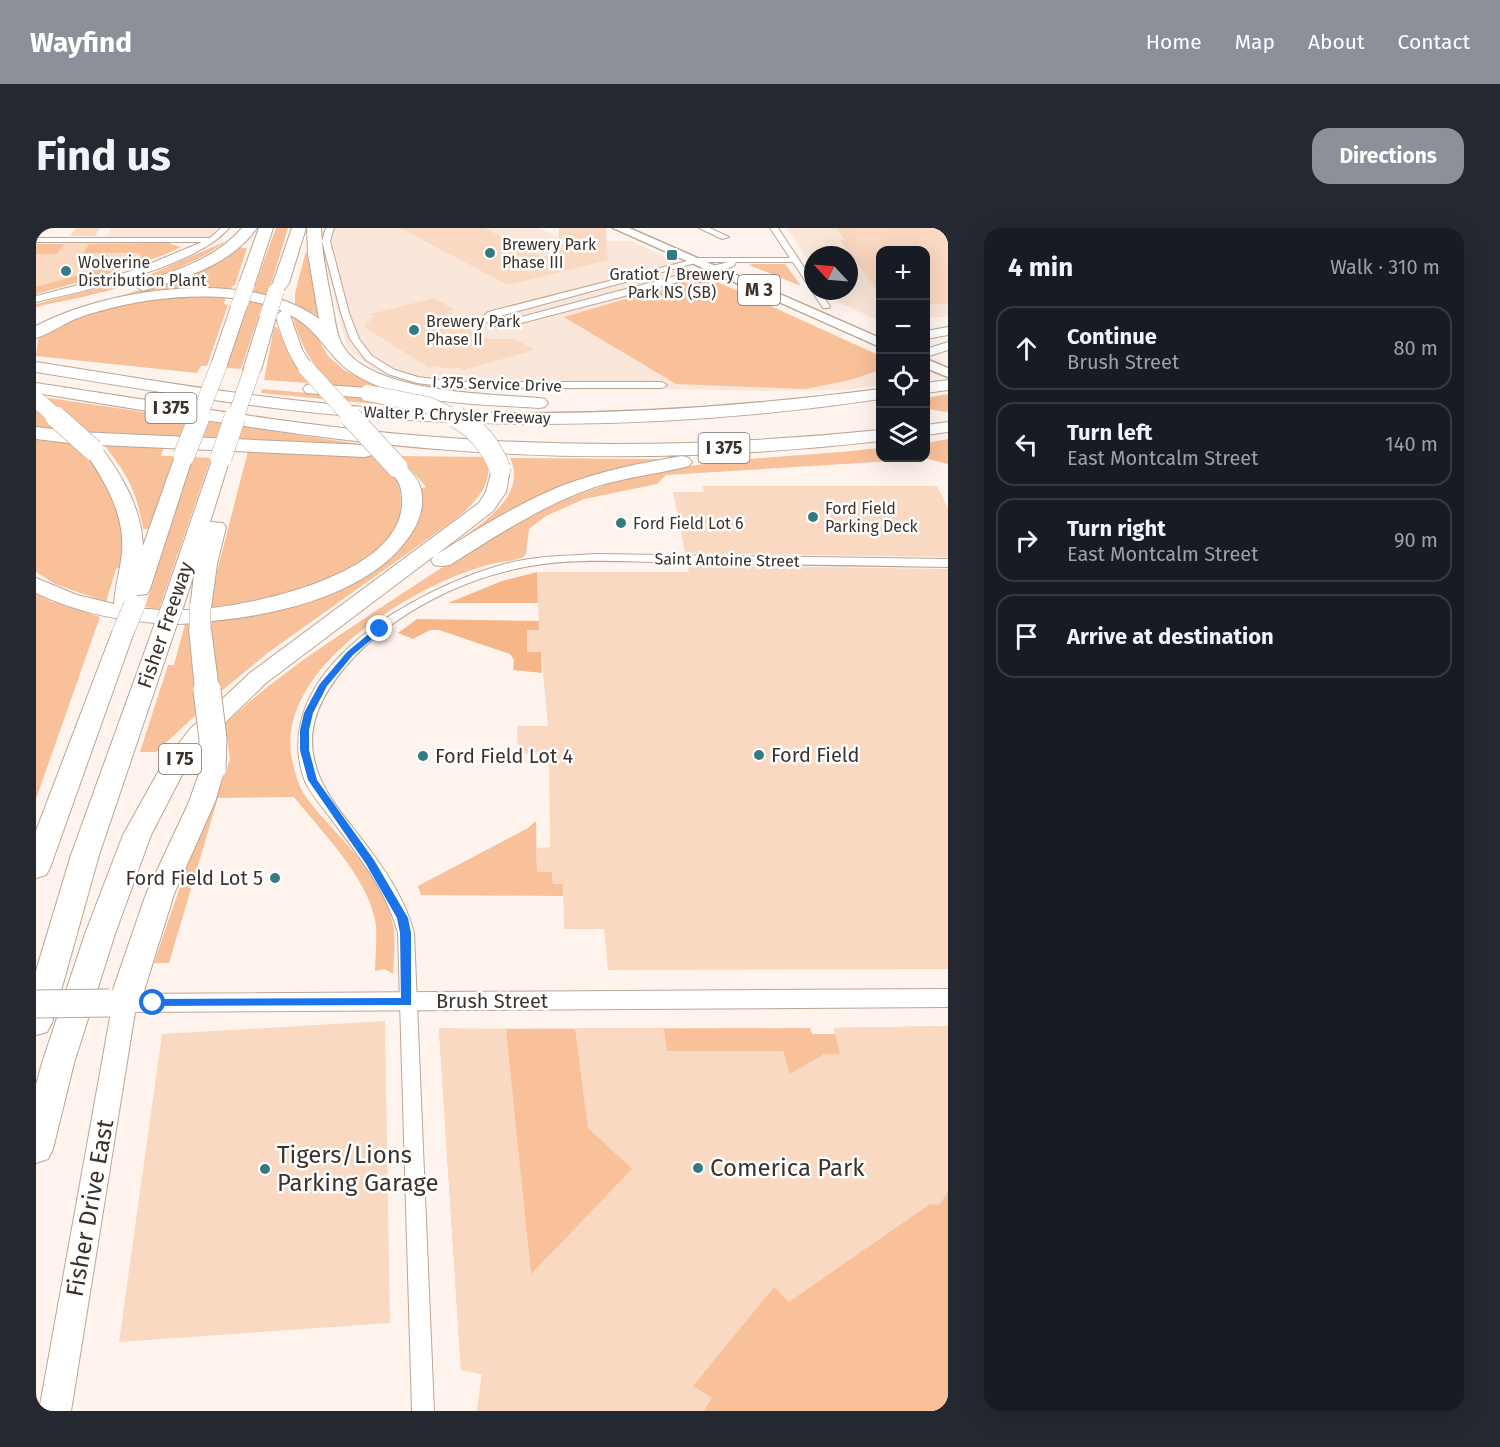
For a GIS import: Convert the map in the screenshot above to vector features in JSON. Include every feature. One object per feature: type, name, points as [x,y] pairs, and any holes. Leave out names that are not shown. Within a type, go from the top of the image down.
[{"type":"highway","points":[[36,320],[182,273],[214,259],[230,248],[250,228]]},
{"type":"highway","name":"Fisher Freeway","points":[[36,868],[123,632],[129,605],[219,365],[266,228]]},
{"type":"highway","points":[[117,1004],[160,894],[202,802],[212,768],[213,739],[200,618],[206,564],[228,459],[252,370],[276,316],[281,288],[299,228]]},
{"type":"highway","points":[[314,228],[315,254],[332,343]]},
{"type":"highway","points":[[36,310],[167,276],[230,248]]},
{"type":"highway","points":[[36,333],[67,316],[116,302],[176,294],[216,294],[256,298],[289,307],[314,322],[341,356],[362,372],[391,384],[423,392],[597,408],[723,412]]},
{"type":"highway","points":[[36,585],[54,594],[115,611],[176,617],[219,614],[262,607],[308,594],[345,579],[374,561],[394,544],[407,525],[413,504],[410,484],[306,368],[276,316]]},
{"type":"highway","points":[[36,366],[276,386]]},
{"type":"highway","name":"Walter P. Chrysler Freeway","points":[[36,366],[273,403],[423,416],[566,420],[623,418],[723,412],[876,394]]},
{"type":"highway","points":[[930,387],[948,385]]},
{"type":"highway","name":"I 75","points":[[36,1149],[58,1063],[100,934],[137,835],[171,771],[199,734],[258,678],[486,507],[496,492],[500,469],[493,447],[465,422],[417,402],[368,393],[297,387]]},
{"type":"highway","name":"Walter P. Chrysler Freeway","points":[[36,388],[368,436],[493,447],[567,450],[737,447],[876,436]]},
{"type":"highway","points":[[72,393],[346,423],[524,434],[645,436],[876,417]]},
{"type":"highway","points":[[36,399],[75,431],[93,450],[123,495],[132,519],[129,605]]},
{"type":"highway","points":[[930,415],[948,417]]},
{"type":"highway","points":[[423,416],[566,428],[682,429],[791,424]]},
{"type":"highway","points":[[930,424],[948,426]]},
{"type":"highway","points":[[930,429],[948,426]]},
{"type":"highway","points":[[36,433],[77,438],[326,450],[502,453],[567,450]]},
{"type":"highway","points":[[322,630],[521,513],[588,483],[658,466],[816,449],[876,437]]},
{"type":"highway","name":"Fisher Freeway","points":[[36,1023],[85,855],[228,459]]},
{"type":"main road","name":"M 3","points":[[619,228],[696,261],[716,266],[732,262],[804,291]]},
{"type":"main road","points":[[638,228],[651,229]]},
{"type":"main road","name":"M 3","points":[[651,229],[716,266],[876,340]]},
{"type":"main road","points":[[716,266],[791,299],[804,298]]},
{"type":"main road","name":"M 3","points":[[824,300],[876,327]]},
{"type":"main road","points":[[932,359],[948,358]]},
{"type":"street","points":[[37,240],[46,228]]},
{"type":"street","points":[[36,299],[141,270],[215,240],[225,228]]},
{"type":"street","name":"I 375 Service Drive","points":[[330,228],[326,241],[352,332],[360,348],[377,363],[399,376],[457,386],[662,385]]},
{"type":"street","points":[[703,228],[725,237]]},
{"type":"street","points":[[774,228],[804,274]]},
{"type":"street","points":[[37,240],[104,236],[215,240]]},
{"type":"street","points":[[732,262],[795,260]]},
{"type":"street","points":[[696,261],[491,314],[486,318],[495,324],[506,324],[716,266]]},
{"type":"street","points":[[650,272],[668,281]]},
{"type":"street","points":[[930,334],[948,331]]},
{"type":"street","points":[[932,359],[948,346]]},
{"type":"street","name":"Saint Antoine Street","points":[[423,1411],[406,933],[403,918],[370,862],[312,780],[305,750],[305,730],[309,713],[336,669],[380,629],[438,593],[507,567],[563,559],[596,558],[948,563]]},
{"type":"street","name":"Brush Street","points":[[36,1004],[948,998]]},
{"type":"street","name":"Fisher Drive East","points":[[55,1411],[117,1004]]},
{"type":"shaded area","points":[[111,228],[217,228],[212,237],[106,237]]},
{"type":"shaded area","points":[[276,228],[288,228],[269,291],[266,297],[252,294]]},
{"type":"shaded area","points":[[324,228],[539,228],[567,241],[631,241],[876,353],[876,386],[845,390],[452,391],[410,383],[375,370],[347,348],[320,240]]},
{"type":"shaded area","points":[[786,228],[939,228],[948,238],[948,317],[930,317],[930,246],[876,246],[876,319],[837,300],[858,300],[858,246],[804,246],[804,254]]},
{"type":"shaded area","points":[[226,241],[184,266],[160,275],[36,307],[36,304],[149,275]]},
{"type":"shaded area","points":[[168,243],[181,247],[108,274],[36,294],[36,244]]},
{"type":"shaded area","points":[[239,247],[247,248],[235,285],[232,286],[230,292],[105,301],[191,272],[224,257]]},
{"type":"shaded area","points":[[306,251],[322,318],[295,304],[295,293]]},
{"type":"shaded area","points":[[785,264],[801,286],[749,265]]},
{"type":"shaded area","points":[[704,276],[876,354],[876,371],[850,380],[805,389],[676,384],[564,317]]},
{"type":"shaded area","points":[[205,296],[226,297],[224,304],[228,305],[207,366],[201,366],[197,373],[36,356],[38,339],[77,318],[139,302]]},
{"type":"shaded area","points":[[249,301],[263,303],[241,369],[225,368]]},
{"type":"shaded area","points":[[292,314],[313,330],[328,356],[344,370],[366,381],[406,394],[331,385],[307,352]]},
{"type":"shaded area","points":[[274,327],[277,327],[295,364],[310,383],[264,380]]},
{"type":"shaded area","points":[[262,389],[376,399],[417,408],[261,393]]},
{"type":"shaded area","points":[[948,394],[948,412],[930,410],[930,397]]},
{"type":"shaded area","points":[[36,396],[366,445],[370,448],[168,440],[36,428]]},
{"type":"shaded area","points":[[36,438],[76,442],[98,470],[114,499],[119,515],[122,548],[120,567],[116,569],[106,602],[55,584],[36,572]]},
{"type":"shaded area","points":[[948,439],[948,464],[930,460],[930,442]]},
{"type":"shaded area","points":[[103,444],[164,447],[161,456],[174,456],[149,529],[143,529],[138,504],[130,483]]},
{"type":"shaded area","points":[[876,448],[877,462],[666,475],[657,484],[584,499],[546,516],[529,529],[526,554],[523,557],[453,577],[397,606],[340,649],[317,674],[300,702],[291,732],[293,764],[297,779],[309,801],[358,858],[380,888],[393,924],[393,974],[385,969],[375,971],[376,926],[363,887],[342,855],[294,797],[218,798],[169,963],[154,963],[188,863],[230,759],[225,724],[261,692],[298,664],[471,549],[537,513],[571,498],[642,475],[700,464]]},
{"type":"shaded area","points":[[248,451],[375,454],[387,465],[398,481],[401,504],[395,529],[378,549],[355,566],[326,580],[264,598],[212,608],[212,591]]},
{"type":"shaded area","points":[[399,456],[487,457],[488,476],[482,492],[457,518],[269,652],[219,693],[210,620],[236,618],[390,557],[411,535],[420,510],[419,489],[426,487]]},
{"type":"shaded area","points":[[192,457],[211,458],[159,609],[145,607]]},
{"type":"shaded area","points":[[510,458],[656,459],[656,461],[551,491],[521,504],[450,546],[486,520],[506,498],[512,486],[514,472]]},
{"type":"shaded area","points":[[537,572],[538,603],[448,603],[502,581]]},
{"type":"shaded area","points":[[36,593],[50,601],[100,617],[36,799]]},
{"type":"shaded area","points":[[189,609],[191,609],[199,712],[156,752],[140,752],[168,665],[174,665]]},
{"type":"shaded area","points":[[417,619],[539,621],[539,630],[527,630],[527,652],[541,652],[542,673],[513,670],[514,660],[510,654],[439,630],[430,630],[413,639],[398,633]]},
{"type":"shaded area","points":[[536,821],[537,872],[552,872],[553,884],[563,884],[563,896],[421,895],[418,886],[528,828]]},
{"type":"shaded area","name":"Comerica Park","points":[[948,1026],[948,1411],[477,1411],[482,1374],[461,1370],[439,1029],[810,1028],[812,1034],[835,1034],[834,1028]]},
{"type":"building","points":[[76,228],[100,228],[95,236],[70,236]]},
{"type":"building","name":"Brewery Park Phase III","points":[[400,228],[484,228],[543,257],[558,253],[559,228],[606,228],[608,260],[508,285]]},
{"type":"building","points":[[836,228],[948,228],[948,304],[930,304],[930,246],[876,246],[876,289],[858,264],[858,246],[844,246],[840,240],[845,240]]},
{"type":"building","name":"Wolverine Distribution Plant","points":[[64,244],[89,244],[83,253],[140,253],[141,257],[36,287],[36,254],[57,254]]},
{"type":"building","name":"Brewery Park Phase II","points":[[434,298],[455,310],[449,311],[453,314],[446,315],[488,339],[515,339],[535,350],[463,370],[458,367],[429,368],[363,326],[370,324],[366,322],[372,320],[369,318],[375,317],[371,314]]},
{"type":"building","name":"Ford Field Parking Deck","points":[[702,486],[937,486],[948,508],[948,557],[685,553],[673,492],[704,492]]},
{"type":"building","name":"Ford Field","points":[[687,565],[948,569],[948,969],[608,970],[604,929],[564,929],[563,884],[553,884],[552,872],[537,872],[536,848],[550,847],[549,754],[518,754],[517,726],[548,726],[541,652],[527,652],[527,630],[539,630],[537,572],[689,572]]},
{"type":"building","name":"Tigers/Lions Parking Garage","points":[[385,1021],[390,1323],[119,1342],[162,1034]]},
{"type":"building","name":"Comerica Park","points":[[948,1026],[948,1192],[939,1205],[930,1204],[789,1302],[774,1287],[693,1386],[712,1398],[704,1411],[477,1411],[482,1374],[461,1370],[439,1028],[506,1029],[531,1274],[632,1169],[588,1128],[575,1029],[664,1029],[667,1051],[783,1051],[790,1074],[824,1054],[840,1054],[834,1028]]},
{"type":"place","name":"Brewery Park Phase III","points":[[490,253]]},
{"type":"place","name":"Gratiot / Brewery Park NS (SB)","points":[[672,255]]},
{"type":"place","name":"Wolverine Distribution Plant","points":[[66,271]]},
{"type":"place","name":"Brewery Park Phase II","points":[[414,330]]},
{"type":"place","name":"Ford Field Parking Deck","points":[[813,517]]},
{"type":"place","name":"Ford Field Lot 6","points":[[621,523]]},
{"type":"place","name":"Ford Field","points":[[759,755]]},
{"type":"place","name":"Ford Field Lot 4","points":[[423,756]]},
{"type":"place","name":"Ford Field Lot 5","points":[[275,878]]},
{"type":"place","name":"Comerica Park","points":[[698,1168]]},
{"type":"place","name":"Tigers/Lions Parking Garage","points":[[265,1169]]},
{"type":"route","points":[[153,1003],[407,1002],[406,933],[403,918],[397,904],[370,862],[312,780],[305,750],[305,730],[309,713],[324,685],[350,654],[380,629]]}]
